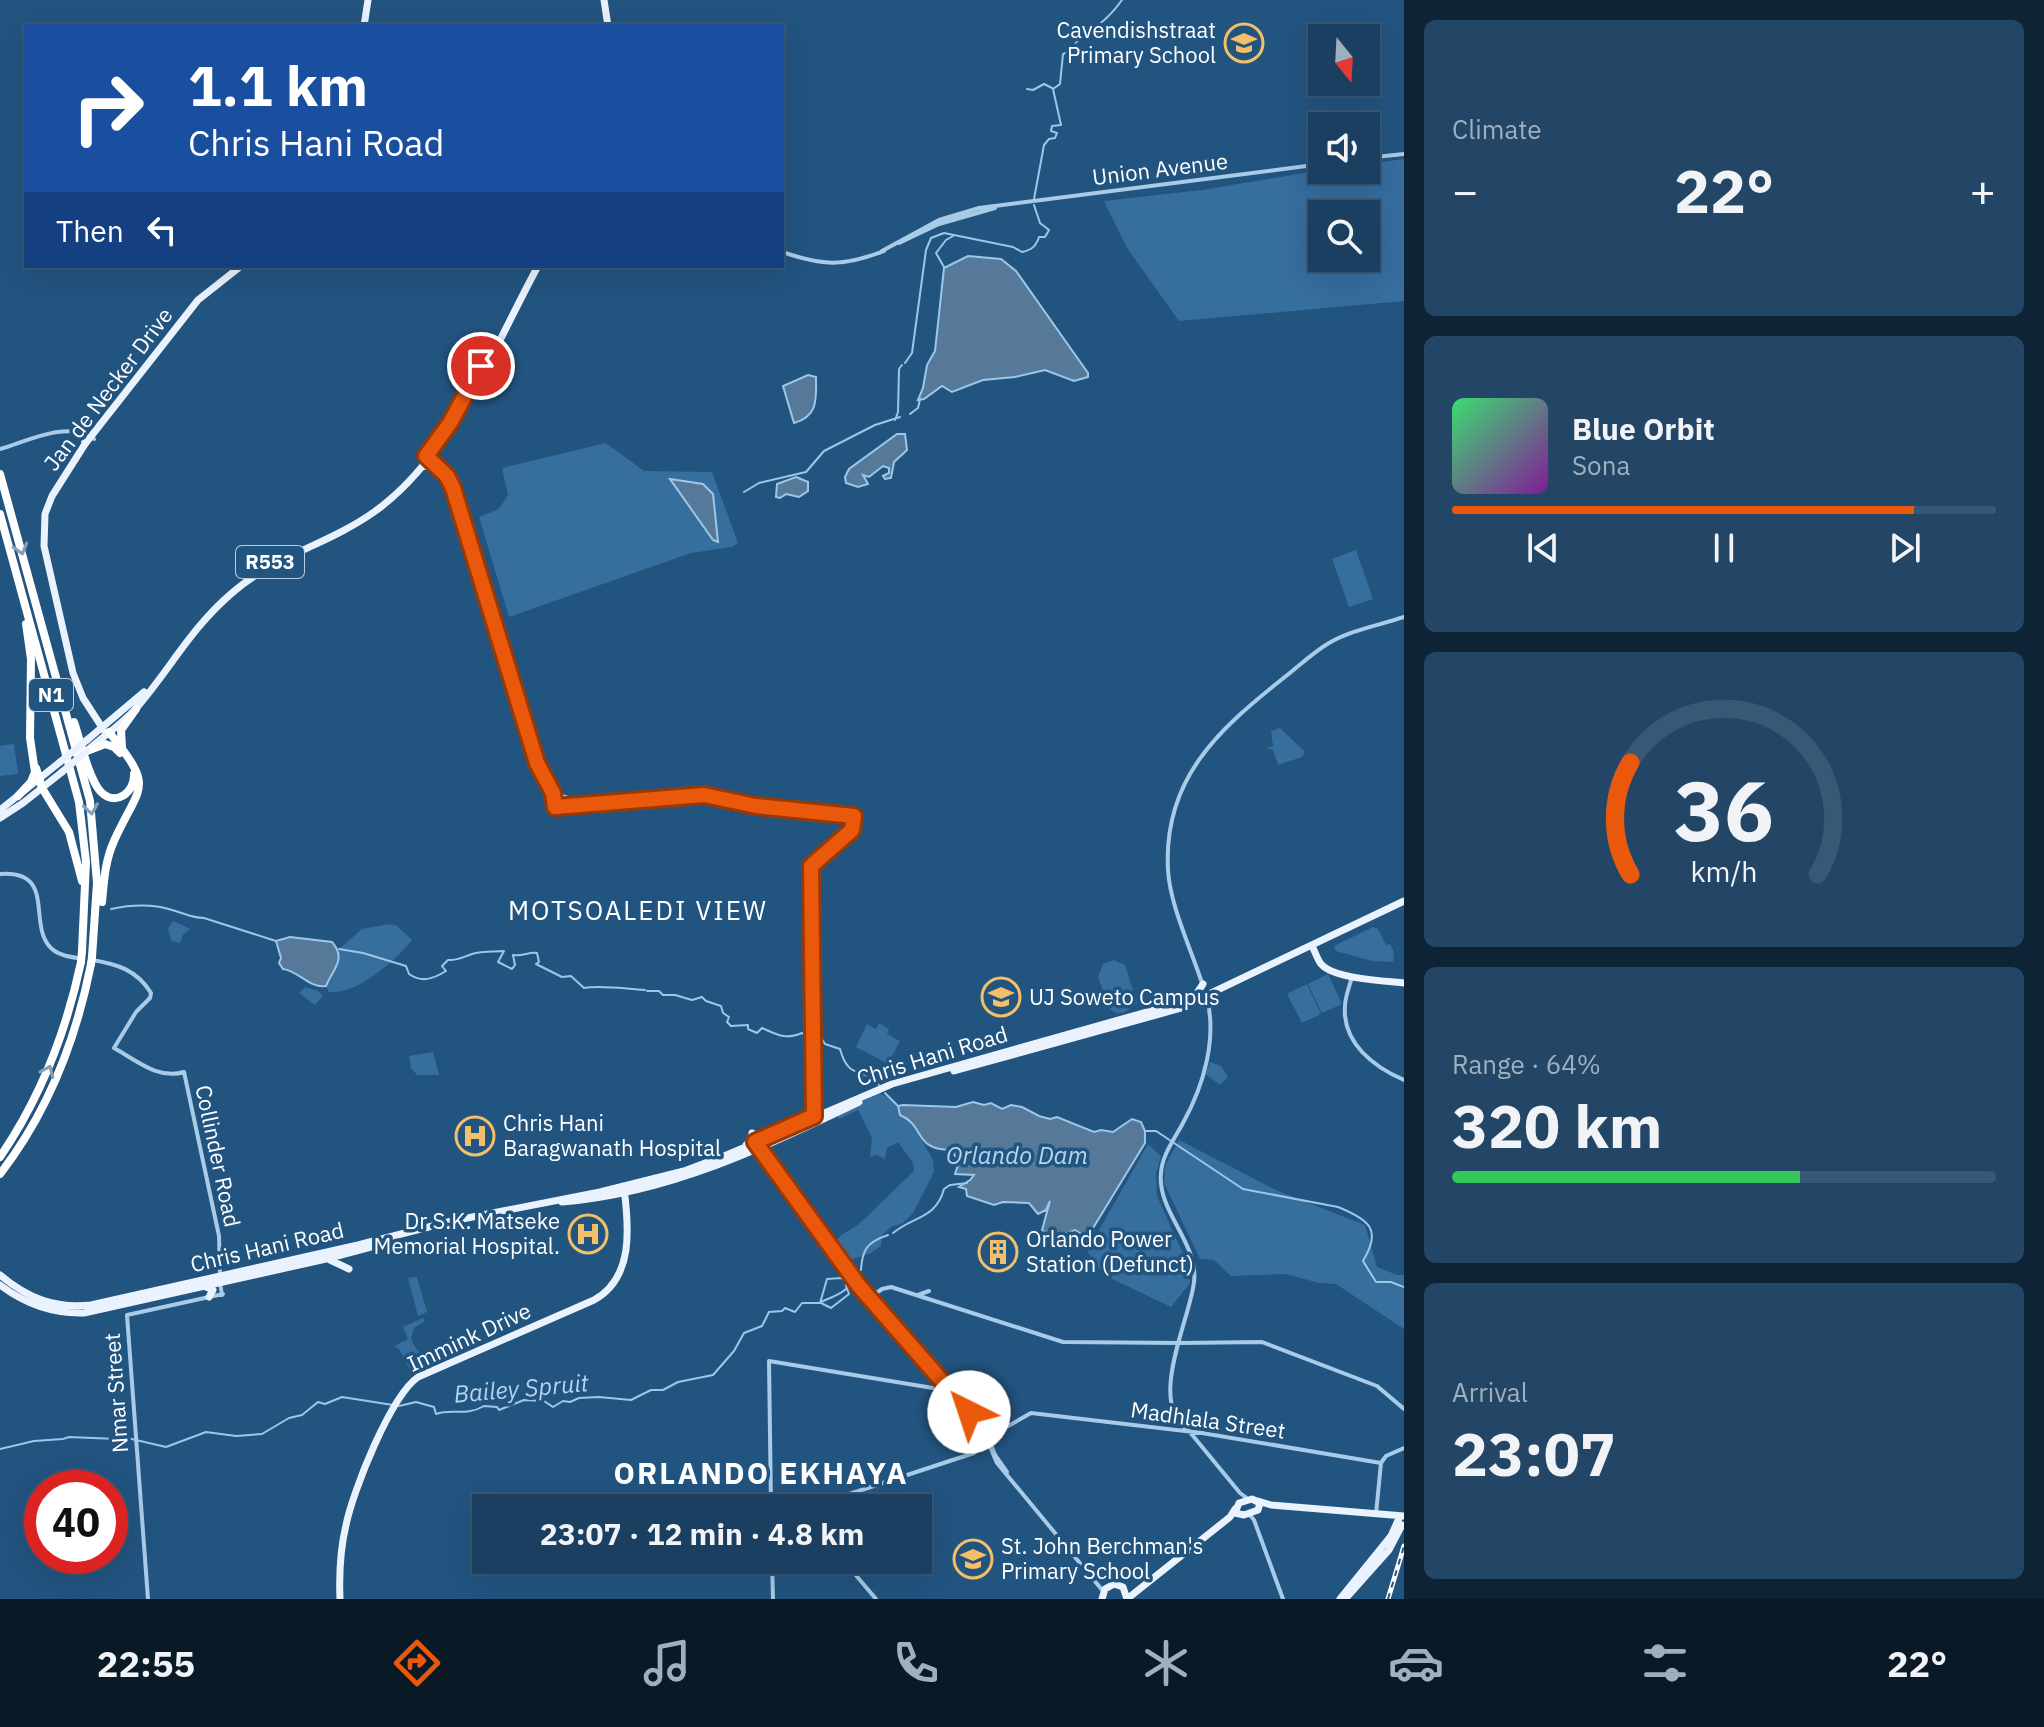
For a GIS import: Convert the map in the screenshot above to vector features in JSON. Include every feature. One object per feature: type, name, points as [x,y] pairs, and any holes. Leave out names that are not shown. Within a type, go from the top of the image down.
[{"type":"highway","name":"N1","points":[[0,474],[83,772],[94,833],[97,883],[92,958],[76,1027],[61,1070],[41,1111],[0,1174]]},
{"type":"highway","name":"N1","points":[[0,514],[79,802],[86,862],[81,962],[68,1016],[47,1074],[26,1116],[0,1157]]},
{"type":"highway","points":[[4,530],[30,645],[34,775],[18,796]]},
{"type":"highway","points":[[58,679],[96,785],[111,798],[124,795],[134,783],[133,770],[120,743],[121,730],[136,709]]},
{"type":"highway","points":[[92,958],[109,853],[139,792],[136,771],[104,729]]},
{"type":"highway","points":[[87,751],[108,744],[124,755]]},
{"type":"highway","points":[[32,753],[40,784],[65,825],[76,851],[85,921]]},
{"type":"highway","points":[[0,1181],[15,1153]]},
{"type":"main road","points":[[364,24],[368,0]]},
{"type":"main road","points":[[606,0],[610,24]]},
{"type":"main road","name":"Jan de Necker Drive","points":[[47,515],[93,438],[202,294],[238,268]]},
{"type":"main road","name":"Jan de Necker Drive","points":[[104,729],[79,692],[64,641],[44,546],[52,496],[85,444],[93,438],[204,298],[245,268]]},
{"type":"main road","name":"R553","points":[[0,818],[90,737],[136,709],[192,633],[239,586],[276,562],[372,514],[400,492],[442,443],[535,268]]},
{"type":"main road","name":"R553","points":[[0,810],[18,796],[62,772],[87,751],[104,729],[145,691],[190,630],[236,586],[266,565],[367,512],[426,461],[535,268]]},
{"type":"main road","points":[[78,430],[84,436],[85,444]]},
{"type":"main road","points":[[438,467],[433,458],[442,443]]},
{"type":"main road","points":[[426,461],[438,467]]},
{"type":"main road","name":"Chris Hani Road","points":[[967,1065],[1207,997],[1313,948],[1390,908],[1401,899]]},
{"type":"main road","name":"Chris Hani Road","points":[[1313,948],[1401,899]]},
{"type":"main road","points":[[1313,948],[1324,967],[1352,976],[1404,983]]},
{"type":"main road","points":[[1192,1000],[1203,984]]},
{"type":"main road","name":"Chris Hani Road","points":[[0,1275],[36,1299],[74,1306],[326,1259],[401,1236],[550,1204],[612,1196],[623,1190],[635,1191],[685,1177],[889,1089],[1207,997]]},
{"type":"main road","name":"Chris Hani Road","points":[[223,1280],[421,1228],[623,1190],[757,1145]]},
{"type":"main road","name":"Immink Drive","points":[[391,1409],[406,1387],[418,1377],[594,1300],[608,1290],[617,1280],[624,1263],[623,1190]]},
{"type":"main road","points":[[612,1196],[624,1203],[635,1191]]},
{"type":"main road","name":"Immink Drive","points":[[338,1599],[336,1564],[343,1519],[399,1390],[418,1374],[598,1294],[616,1275],[622,1256],[624,1203]]},
{"type":"main road","points":[[421,1228],[438,1228]]},
{"type":"main road","points":[[326,1259],[349,1269]]},
{"type":"main road","points":[[209,1297],[213,1290],[205,1283],[217,1275],[223,1280]]},
{"type":"main road","name":"Chris Hani Road","points":[[0,1285],[30,1304],[73,1313],[205,1283]]},
{"type":"main road","points":[[1238,1506],[1255,1511],[1271,1505],[1384,1515],[1402,1521],[1389,1550],[1343,1599]]},
{"type":"main road","points":[[1238,1506],[1255,1511]]},
{"type":"main road","points":[[1102,1593],[1117,1585],[1130,1594],[1238,1506]]},
{"type":"street","points":[[1380,157],[1404,154]]},
{"type":"street","name":"Union Avenue","points":[[784,253],[812,262],[836,264],[862,259],[939,224],[1002,206],[1308,166]]},
{"type":"street","points":[[0,449],[69,430],[78,430],[93,438]]},
{"type":"street","points":[[438,467],[453,488],[539,769],[551,790],[555,807],[704,795],[756,806],[854,816],[852,830],[811,866],[815,1120]]},
{"type":"street","points":[[1238,1506],[1189,1431],[1179,1421],[1171,1399],[1171,1381],[1195,1273],[1164,1197],[1161,1172],[1194,1102],[1209,1054],[1207,997],[1177,907],[1168,866],[1172,820],[1191,771],[1202,753],[1232,720],[1327,644],[1404,617]]},
{"type":"street","points":[[551,790],[569,801],[589,805]]},
{"type":"street","name":"Collinder Road","points":[[0,874],[17,875],[33,885],[39,899],[43,935],[54,951],[119,965],[139,977],[150,990],[152,996],[139,1007],[114,1048],[161,1073],[173,1075],[184,1072],[219,1236],[223,1280]]},
{"type":"street","points":[[1352,976],[1345,1008],[1347,1028],[1353,1041],[1379,1066],[1404,1080]]},
{"type":"street","points":[[757,1145],[871,1298],[981,1426],[996,1457],[1018,1487]]},
{"type":"street","name":"Nmar Street","points":[[148,1599],[127,1315],[209,1297],[223,1280]]},
{"type":"street","points":[[871,1298],[888,1287],[1063,1342],[1265,1343],[1369,1383],[1387,1392],[1404,1409]]},
{"type":"street","points":[[916,1295],[929,1291]]},
{"type":"street","points":[[871,1298],[907,1333],[986,1427],[993,1431],[1003,1429]]},
{"type":"street","points":[[771,1494],[768,1363],[775,1361],[951,1391]]},
{"type":"street","points":[[936,1388],[941,1385],[941,1379]]},
{"type":"street","name":"Madhlala Street","points":[[1003,1429],[1031,1413],[1189,1431],[1381,1463]]},
{"type":"street","points":[[986,1427],[991,1453],[1102,1593]]},
{"type":"street","points":[[974,1453],[1003,1429]]},
{"type":"street","points":[[1384,1515],[1381,1463],[1386,1456],[1404,1448]]},
{"type":"street","points":[[849,1494],[983,1450],[991,1453]]},
{"type":"street","points":[[1255,1511],[1283,1599]]},
{"type":"street","points":[[772,1574],[773,1599]]},
{"type":"street","points":[[855,1574],[876,1599]]},
{"type":"shaded area","points":[[1404,159],[1404,301],[1179,321],[1127,248],[1104,201],[1202,190],[1308,172],[1308,184],[1380,184],[1380,162]]},
{"type":"shaded area","points":[[606,443],[644,471],[712,472],[738,543],[732,547],[691,553],[509,617],[479,517],[499,509],[508,495],[502,468]]},
{"type":"shaded area","points":[[1356,550],[1373,599],[1349,607],[1332,559]]},
{"type":"shaded area","points":[[1280,728],[1305,752],[1302,757],[1278,765],[1273,750],[1266,748],[1273,746],[1271,731]]},
{"type":"shaded area","points":[[14,744],[18,774],[0,776],[0,746]]},
{"type":"shaded area","points":[[173,921],[190,929],[180,943],[171,941],[168,928]]},
{"type":"shaded area","points":[[389,924],[397,926],[412,940],[375,975],[352,988],[329,992],[326,986],[336,968],[339,949],[362,929]]},
{"type":"shaded area","points":[[1373,927],[1378,929],[1386,945],[1390,944],[1394,952],[1393,962],[1372,961],[1336,951],[1334,946]]},
{"type":"shaded area","points":[[1114,960],[1125,965],[1137,1003],[1121,1013],[1110,1009],[1098,977],[1103,964]]},
{"type":"shaded area","points":[[1328,974],[1342,1004],[1322,1013],[1308,984]]},
{"type":"shaded area","points":[[1307,984],[1321,1014],[1302,1023],[1287,994]]},
{"type":"shaded area","points":[[305,987],[323,996],[315,1005],[299,993]]},
{"type":"shaded area","points":[[879,1023],[889,1029],[887,1034],[900,1041],[888,1064],[856,1047],[867,1024],[876,1029]]},
{"type":"shaded area","points":[[433,1052],[439,1075],[417,1075],[411,1068],[409,1056]]},
{"type":"shaded area","points":[[1210,1062],[1221,1066],[1228,1077],[1220,1085],[1205,1074]]},
{"type":"shaded area","points":[[879,1093],[891,1100],[914,1126],[933,1160],[934,1172],[913,1213],[882,1235],[881,1246],[869,1254],[849,1260],[836,1241],[858,1225],[914,1171],[913,1163],[898,1142],[887,1148],[885,1159],[876,1155],[870,1157],[872,1137],[858,1110],[839,1119],[837,1114]]},
{"type":"shaded area","points":[[1179,1140],[1278,1191],[1365,1225],[1377,1267],[1404,1275],[1404,1329],[1336,1284],[1286,1274],[1231,1276],[1214,1260],[1200,1259],[1164,1183],[1165,1166]]},
{"type":"shaded area","points":[[1148,1144],[1161,1156],[1156,1174],[1157,1196],[1189,1267],[1190,1283],[1171,1307],[1104,1275],[1087,1251]]},
{"type":"shaded area","points":[[417,1277],[427,1312],[418,1316],[408,1278]]},
{"type":"shaded area","points":[[423,1318],[425,1321],[414,1328],[411,1338],[417,1349],[425,1357],[433,1359],[435,1346],[442,1343],[448,1357],[415,1371],[410,1370],[399,1349],[394,1346],[408,1339],[403,1327]]},
{"type":"water","points":[[968,256],[1001,259],[1016,271],[1088,377],[1074,381],[1045,370],[983,380],[952,392],[942,386],[918,400],[927,365],[935,351],[944,268]]},
{"type":"water","points":[[808,375],[816,377],[814,405],[808,416],[794,423],[783,386]]},
{"type":"water","points":[[897,434],[905,434],[907,450],[894,462],[891,478],[885,479],[883,476],[889,473],[889,468],[883,466],[869,477],[863,475],[868,484],[858,487],[846,483],[849,469]]},
{"type":"water","points":[[796,477],[808,482],[808,491],[799,497],[786,494],[776,497],[777,484]]},
{"type":"water","points":[[670,479],[703,484],[713,494],[718,542],[713,540]]},
{"type":"water","points":[[290,937],[332,942],[339,959],[326,986],[315,985],[283,969],[279,963],[281,958],[276,941]]},
{"type":"water","name":"Orlando Dam","points":[[973,1102],[991,1103],[1002,1109],[1011,1105],[1022,1107],[1039,1116],[1057,1117],[1094,1132],[1113,1132],[1132,1119],[1141,1122],[1145,1143],[1090,1233],[1085,1236],[1075,1230],[1054,1238],[1042,1230],[1050,1201],[1046,1210],[1038,1214],[1029,1203],[1003,1202],[994,1205],[967,1196],[966,1189],[959,1187],[974,1175],[955,1174],[959,1162],[951,1150],[930,1146],[900,1115],[898,1106],[956,1107]]},
{"type":"waterway","points":[[1034,199],[1044,145],[1055,138],[1057,133],[1051,131],[1052,126],[1061,125],[1053,89],[1060,84],[1063,54],[1113,12],[1122,0]]},
{"type":"waterway","points":[[1027,89],[1033,90],[1044,84],[1052,88]]},
{"type":"waterway","points":[[905,363],[912,353],[926,250],[931,238],[944,233],[1013,247],[1022,252],[1033,247],[1039,237],[1045,237],[1049,230],[1040,223],[1034,205]]},
{"type":"waterway","points":[[944,267],[936,253],[953,236]]},
{"type":"waterway","points":[[895,420],[899,369],[902,365]]},
{"type":"waterway","points":[[910,414],[918,408],[920,399]]},
{"type":"waterway","points":[[744,492],[759,483],[806,472],[824,451],[875,425],[900,417]]},
{"type":"waterway","points":[[111,909],[142,906],[165,908],[276,941]]},
{"type":"waterway","points":[[339,949],[406,966],[409,974],[423,979],[446,971],[442,966],[448,960],[476,953],[504,951],[498,962],[512,969],[515,965],[513,955],[537,953],[539,962],[536,964],[562,977],[571,976],[584,988],[645,990]]},
{"type":"waterway","points":[[647,991],[692,1000],[702,997],[721,1006],[731,1026],[748,1025],[748,1029],[757,1033],[762,1028],[782,1036],[802,1033],[820,1036],[825,1044],[840,1049],[852,1070],[868,1076],[879,1085]]},
{"type":"waterway","points":[[885,1093],[898,1106]]},
{"type":"waterway","points":[[1145,1131],[1156,1131],[1243,1189],[1338,1207],[1358,1217],[1370,1227],[1372,1234],[1363,1261],[1376,1282],[1391,1282],[1404,1287]]},
{"type":"waterway","name":"Bailey Spruit","points":[[893,1233],[930,1212],[944,1189],[967,1183]]},
{"type":"waterway","name":"Bailey Spruit","points":[[861,1270],[867,1248],[888,1235]]},
{"type":"waterway","name":"Bailey Spruit","points":[[399,1406],[416,1402],[434,1407],[436,1414],[471,1411],[484,1406],[499,1410],[524,1400],[544,1401],[553,1407],[579,1398],[631,1400],[651,1390],[663,1390],[678,1382],[713,1375],[734,1351],[744,1333],[762,1326],[769,1312],[785,1308],[795,1312],[802,1303],[820,1303],[827,1279],[853,1277]]},
{"type":"waterway","points":[[821,1303],[831,1308],[849,1294],[846,1286],[849,1280]]},
{"type":"waterway","points":[[821,1302],[846,1289]]},
{"type":"waterway","name":"Bailey Spruit","points":[[0,1449],[69,1437],[123,1437],[166,1447],[206,1432],[236,1436],[262,1434],[289,1418],[302,1415],[318,1402],[325,1404],[342,1397],[393,1405]]},
{"type":"railway","points":[[1388,1599],[1404,1546]]},
{"type":"place","name":"Cavendishstraat Primary School","points":[[1244,43]]},
{"type":"place","name":"UJ Soweto Campus","points":[[1001,997]]},
{"type":"place","name":"Chris Hani Baragwanath Hospital","points":[[475,1136]]},
{"type":"place","name":"Dr S.K. Matseke Memorial Hospital.","points":[[588,1234]]},
{"type":"place","name":"Orlando Power Station (Defunct)","points":[[998,1252]]},
{"type":"place","name":"St. John Berchman's Primary School","points":[[973,1559]]},
{"type":"district","name":"MOTSOALEDI VIEW","points":[[638,911]]},
{"type":"district","name":"ORLANDO EKHAYA","points":[[761,1474]]},
{"type":"route","points":[[481,366],[450,423],[426,456],[447,476],[453,488],[537,763],[553,793],[555,807],[704,795],[776,809],[854,816],[852,830],[811,866],[814,1116],[755,1142],[869,1299],[969,1412]]}]
